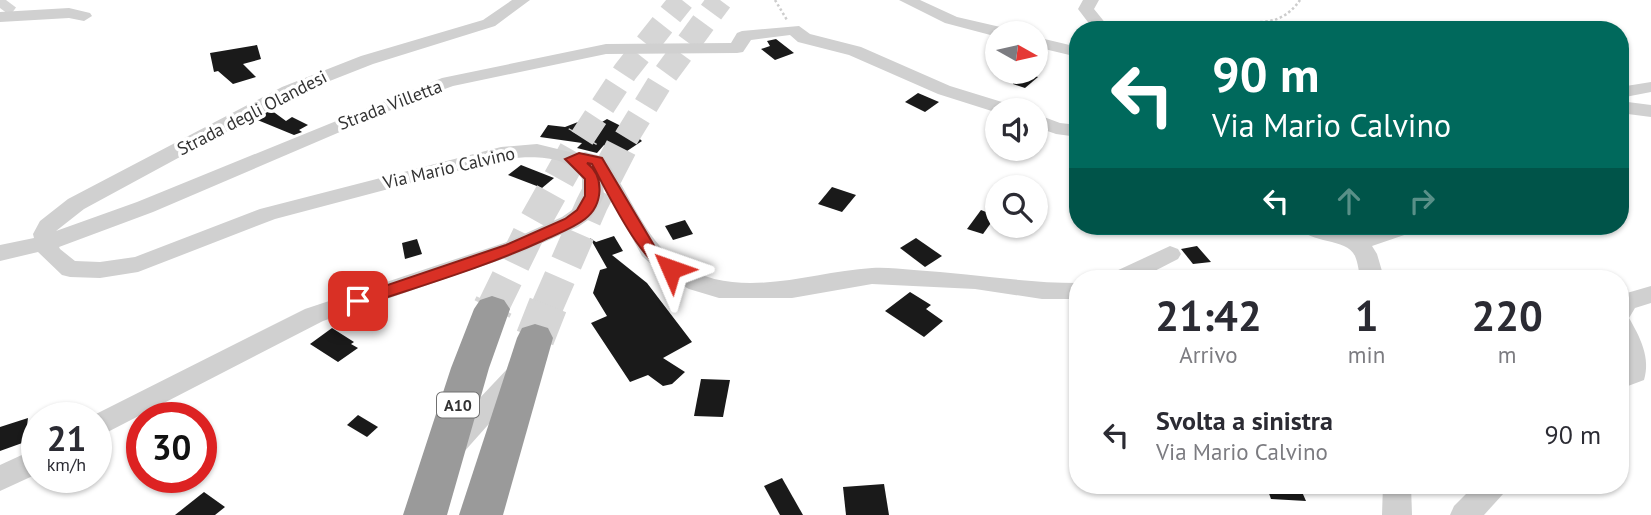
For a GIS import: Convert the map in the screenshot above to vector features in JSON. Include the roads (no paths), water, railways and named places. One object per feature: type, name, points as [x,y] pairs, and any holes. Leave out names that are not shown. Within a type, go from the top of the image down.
[{"type":"highway","name":"A10","points":[[427,509],[441,457],[492,309]]},
{"type":"highway","points":[[482,512],[530,352]]},
{"type":"street","points":[[0,10],[27,0]]},
{"type":"street","name":"Strada degli Olandesi","points":[[46,243],[44,234],[48,226],[76,204],[288,91],[367,60],[489,23],[522,0]]},
{"type":"street","points":[[907,0],[951,20],[985,28]]},
{"type":"street","points":[[1091,0],[1086,9],[1096,21]]},
{"type":"street","points":[[0,17],[69,13],[83,16]]},
{"type":"street","name":"Strada Villetta","points":[[0,253],[46,243],[145,207],[377,108],[448,82],[575,53],[628,48],[737,48],[743,37],[748,35],[793,30],[804,38],[855,51],[944,90],[985,103]]},
{"type":"street","points":[[1048,45],[1069,50]]},
{"type":"street","points":[[1629,91],[1651,87]]},
{"type":"street","points":[[1048,125],[1069,130]]},
{"type":"street","name":"Via Mario Calvino","points":[[46,243],[50,253],[70,269],[100,270],[138,264],[268,214],[501,153],[537,150],[572,159]]},
{"type":"street","points":[[572,159],[586,158],[597,161],[650,251],[680,274],[719,290],[792,290],[872,276],[1069,291]]},
{"type":"street","points":[[112,419],[314,315],[512,248],[570,222],[583,213],[593,196],[592,179],[587,170],[572,159]]},
{"type":"street","points":[[1335,235],[1356,242],[1370,242],[1387,235]]},
{"type":"street","points":[[1356,242],[1366,254],[1370,270]]},
{"type":"street","points":[[1138,270],[1170,254]]},
{"type":"street","points":[[1629,302],[1651,294]]},
{"type":"street","points":[[1629,343],[1637,359],[1635,373],[1629,375]]},
{"type":"street","points":[[441,457],[483,411],[530,352]]},
{"type":"street","points":[[470,368],[498,455]]},
{"type":"street","points":[[0,479],[21,468]]},
{"type":"street","points":[[1397,494],[1397,515]]},
{"type":"lane","points":[[1629,108],[1651,111]]},
{"type":"lane","points":[[1465,515],[1485,494]]},
{"type":"tunnel","points":[[0,8],[6,0]]},
{"type":"tunnel","points":[[582,138],[625,72],[682,0]]},
{"type":"tunnel","points":[[626,138],[662,79],[720,0]]},
{"type":"tunnel","points":[[493,307],[532,227],[583,136]]},
{"type":"tunnel","points":[[547,307],[592,204],[627,136]]},
{"type":"tunnel","points":[[535,338],[548,305]]}]
